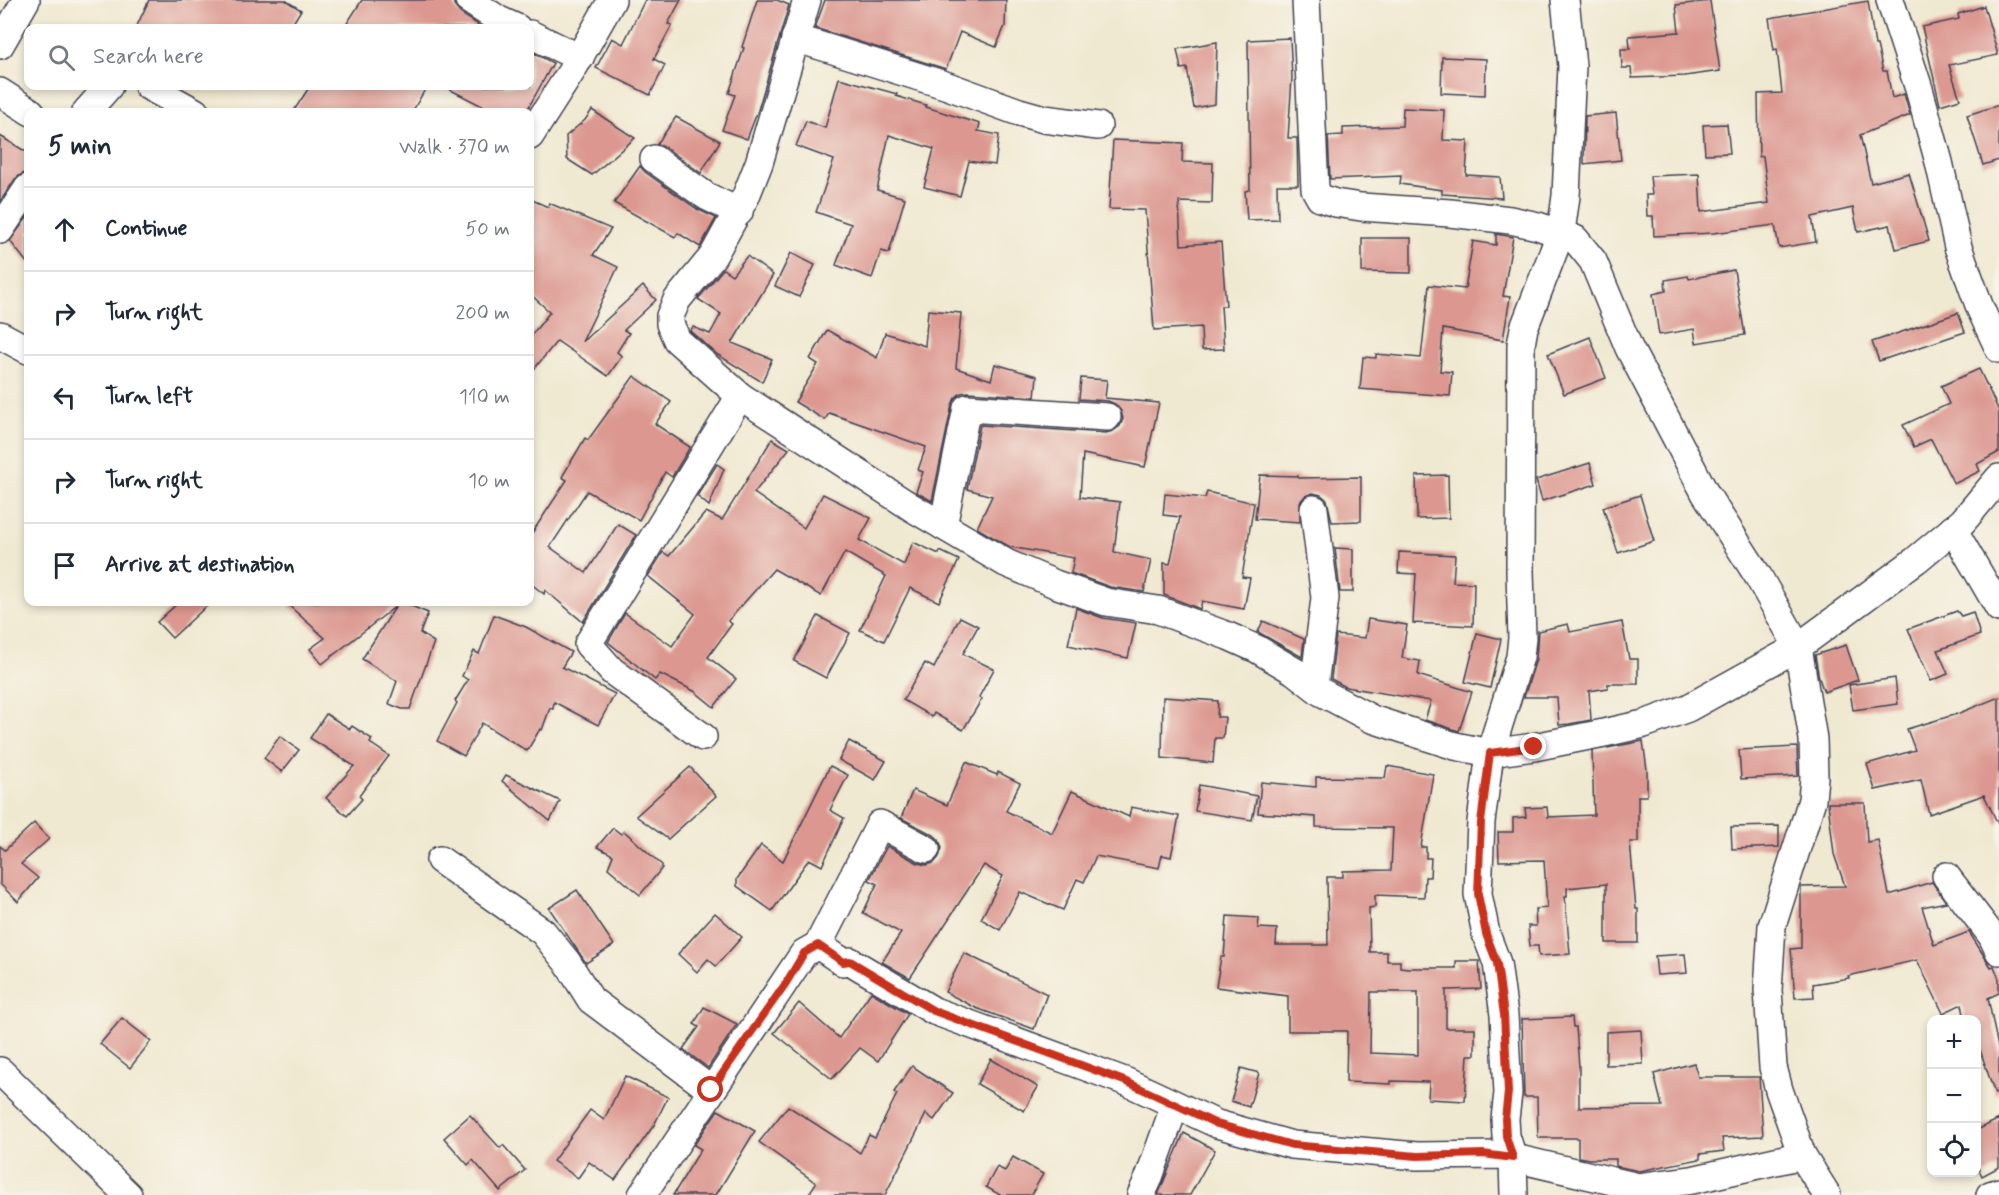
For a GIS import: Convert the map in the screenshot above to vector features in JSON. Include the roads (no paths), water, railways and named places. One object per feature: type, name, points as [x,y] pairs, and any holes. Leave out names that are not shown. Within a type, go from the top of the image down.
[{"type":"street","points":[[0,45],[26,0]]},
{"type":"street","points":[[469,0],[508,24]]},
{"type":"street","points":[[534,130],[580,58],[612,0]]},
{"type":"street","points":[[807,0],[759,164],[739,212],[713,256],[677,300],[670,316],[670,324],[677,340],[740,396],[911,507],[1006,563],[1106,602],[1158,610],[1228,636],[1257,649],[1314,686],[1372,719],[1455,746],[1490,753],[1534,747],[1644,724],[1688,708],[1797,646],[1916,560],[1963,521],[1999,478]]},
{"type":"street","points":[[1306,0],[1315,189],[1320,198],[1361,207],[1510,220],[1560,232],[1575,239],[1593,261],[1629,348],[1705,493],[1758,576],[1797,646],[1813,739],[1814,777],[1812,800],[1772,926],[1768,990],[1773,1067],[1802,1155],[1827,1195]]},
{"type":"street","points":[[1514,1195],[1513,1158],[1506,1136],[1505,1119],[1508,1092],[1504,1015],[1497,963],[1486,934],[1478,894],[1481,822],[1490,753],[1520,657],[1522,638],[1521,345],[1524,328],[1560,232],[1569,170],[1572,66],[1565,0]]},
{"type":"street","points":[[1890,0],[1919,89],[1958,247],[1980,308],[1999,349]]},
{"type":"street","points":[[534,36],[580,58]]},
{"type":"street","points":[[795,38],[934,81],[1019,112],[1044,119],[1098,126]]},
{"type":"street","points":[[89,108],[105,90]]},
{"type":"street","points":[[155,90],[188,108]]},
{"type":"street","points":[[0,92],[24,108]]},
{"type":"street","points":[[654,159],[706,196],[739,212]]},
{"type":"street","points":[[0,230],[24,195]]},
{"type":"street","points":[[0,335],[24,348]]},
{"type":"street","points":[[703,737],[612,671],[588,645],[740,396]]},
{"type":"street","points":[[943,526],[967,408],[1107,417]]},
{"type":"street","points":[[1314,509],[1325,598],[1314,686]]},
{"type":"street","points":[[1953,529],[1999,608]]},
{"type":"street","points":[[642,1195],[804,953],[818,945],[880,824],[926,849]]},
{"type":"street","points":[[440,860],[543,932],[567,962],[591,1000],[711,1090]]},
{"type":"street","points":[[1946,876],[1997,940]]},
{"type":"street","points":[[818,945],[843,962],[850,961],[934,1011],[1127,1082],[1217,1124],[1292,1145],[1417,1156],[1483,1154],[1513,1158],[1638,1187],[1692,1180],[1802,1155]]},
{"type":"street","points":[[0,1071],[128,1195]]},
{"type":"street","points":[[1141,1195],[1175,1105]]},
{"type":"street","points":[[1990,1195],[1999,1192]]}]
